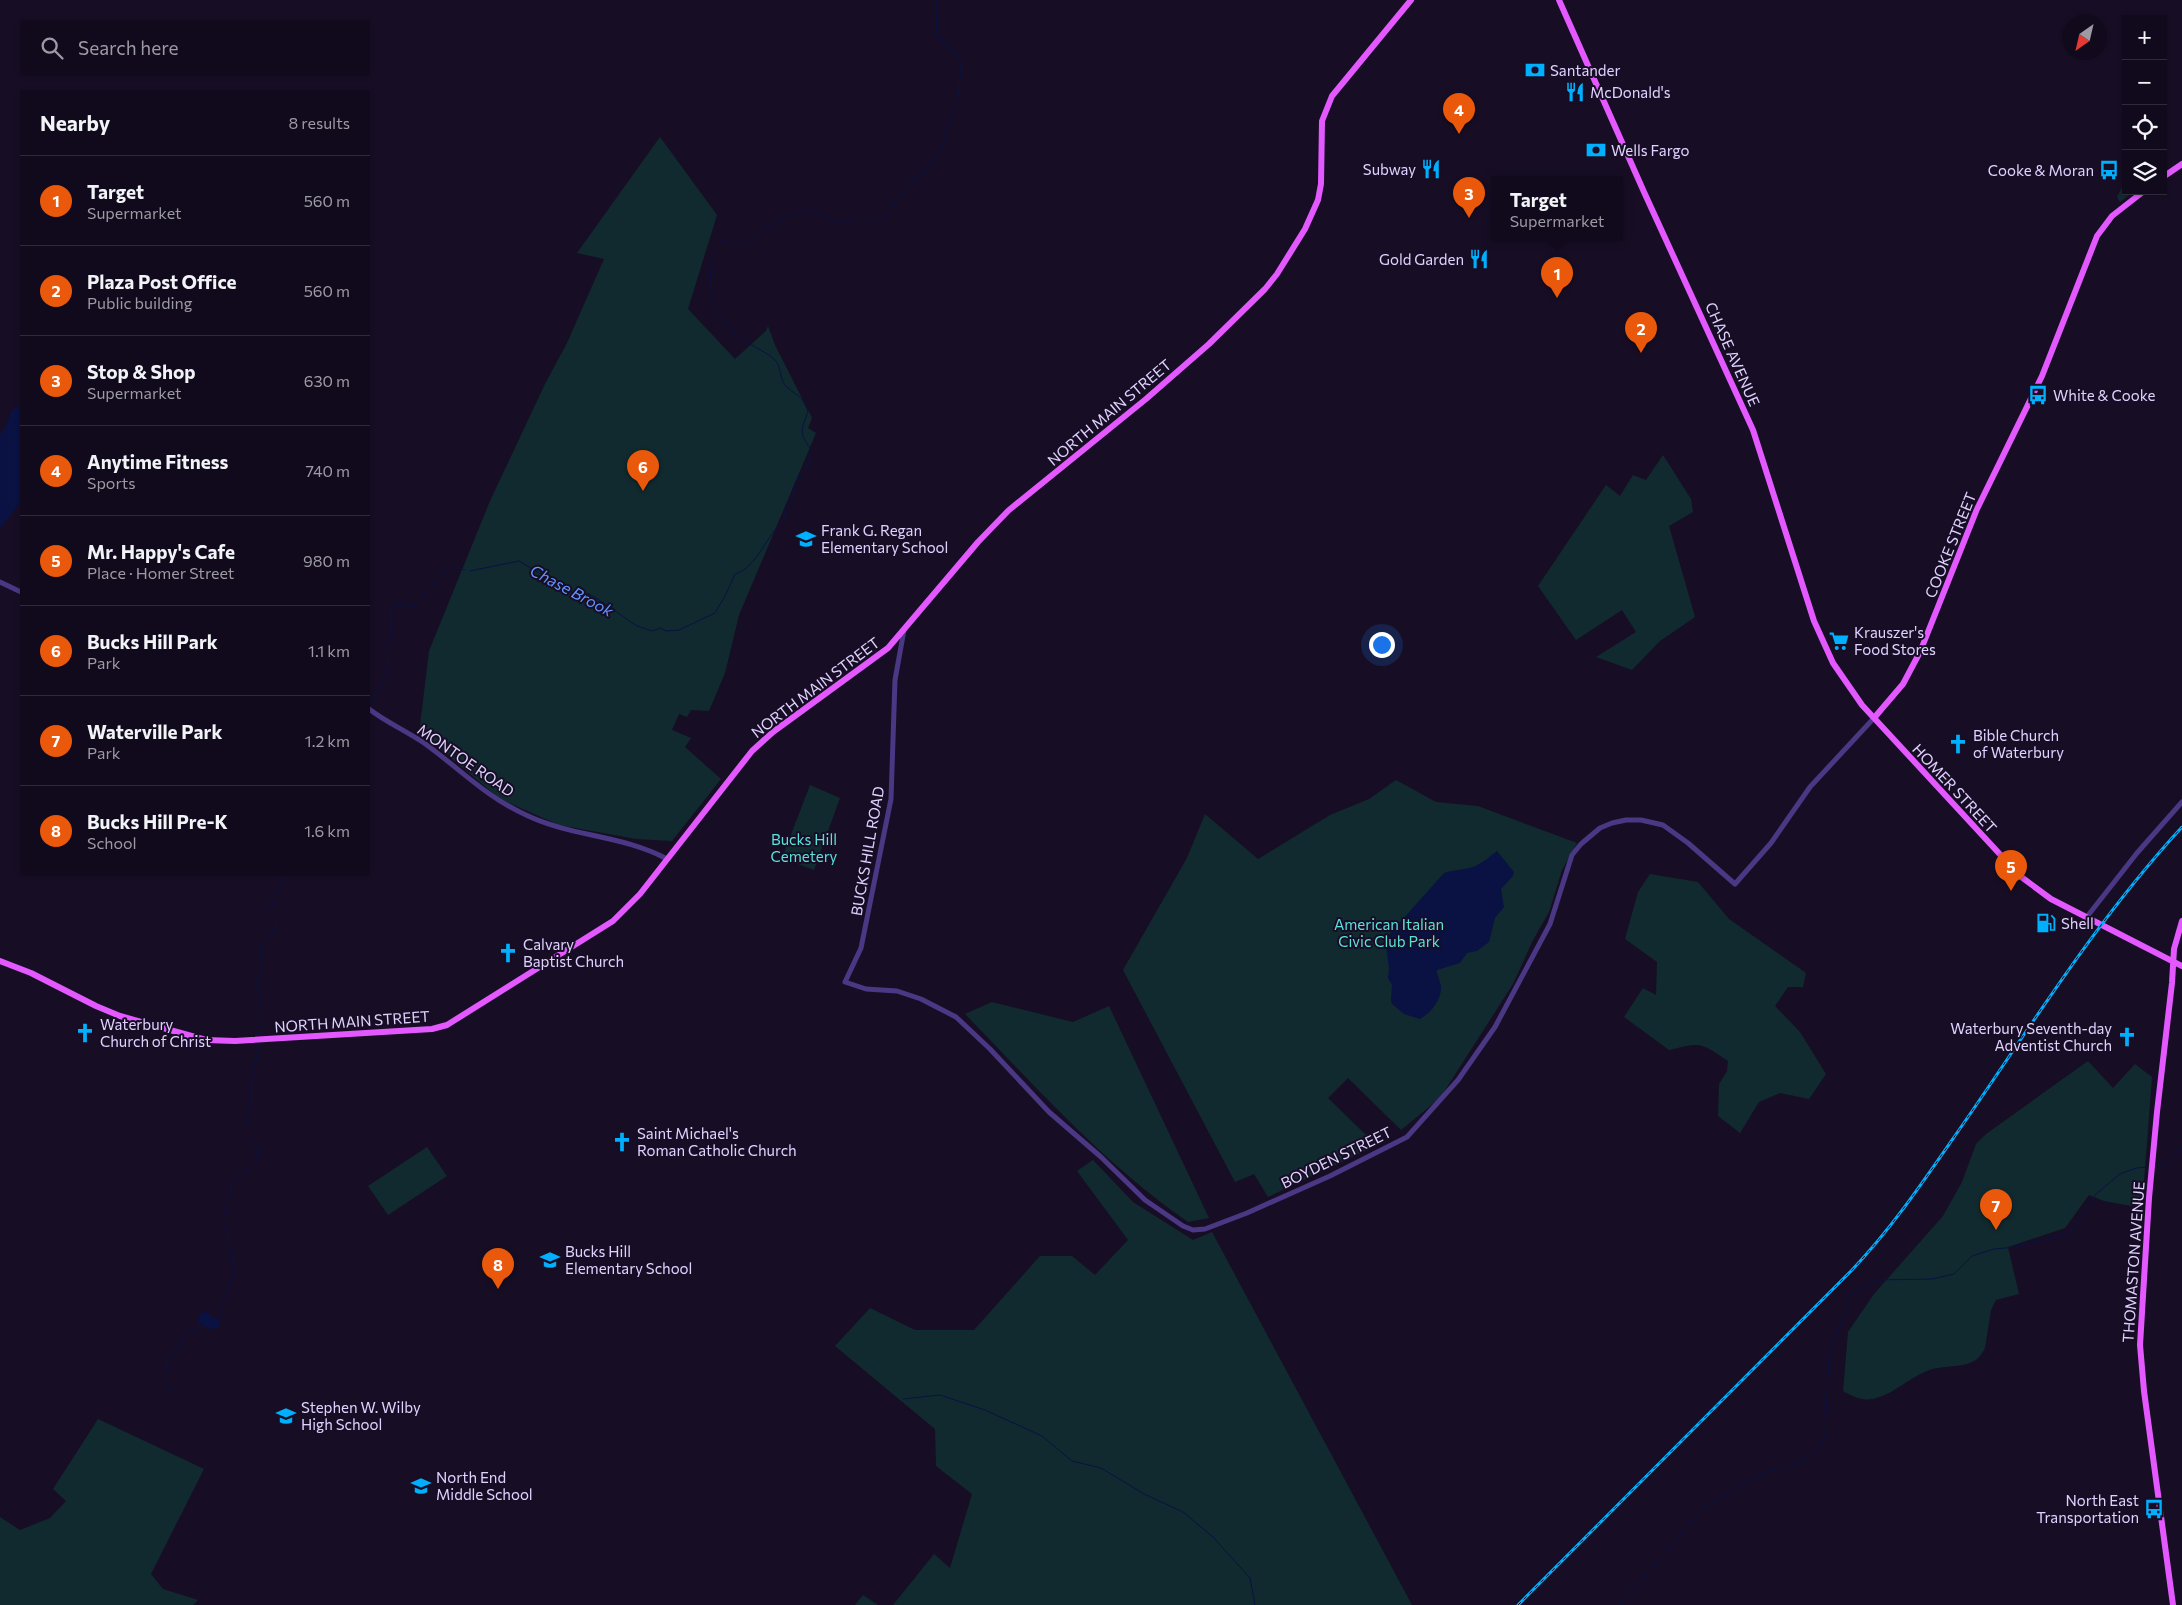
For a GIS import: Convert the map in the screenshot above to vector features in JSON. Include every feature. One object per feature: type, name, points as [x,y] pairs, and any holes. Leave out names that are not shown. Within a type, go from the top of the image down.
[{"type":"main road","name":"NORTH MAIN STREET","points":[[0,961],[31,973],[120,1016],[206,1040],[235,1041],[432,1029],[447,1025],[613,921],[640,894],[752,750],[773,732],[888,648],[978,542],[1009,510],[1209,344],[1265,289],[1277,274],[1306,226],[1318,200],[1321,184],[1322,121],[1332,96],[1411,0]]},
{"type":"main road","name":"CHASE AVENUE","points":[[1559,0],[1753,430],[1821,639],[1842,678],[1874,718]]},
{"type":"main road","points":[[2167,174],[2182,164]]},
{"type":"main road","name":"COOKE STREET","points":[[1874,718],[1903,684],[1925,642],[1974,518],[2042,376],[2097,236],[2112,216],[2139,195]]},
{"type":"main road","name":"HOMER STREET","points":[[1874,718],[2020,876],[2044,895],[2182,966]]},
{"type":"main road","name":"THOMASTON AVENUE","points":[[2173,1605],[2140,1356],[2152,1162],[2174,950],[2182,921]]},
{"type":"street","points":[[0,582],[20,592]]},
{"type":"street","name":"BUCKS HILL ROAD","points":[[845,982],[862,948],[891,800],[895,680],[904,630]]},
{"type":"street","name":"MONTOE ROAD","points":[[370,710],[423,742],[494,797],[526,816],[592,837],[627,842],[667,859]]},
{"type":"street","name":"COOKE STREET","points":[[1735,884],[1770,843],[1814,783],[1874,718]]},
{"type":"street","points":[[2086,918],[2141,848],[2182,802]]},
{"type":"street","name":"BOYDEN STREET","points":[[845,982],[866,989],[897,991],[921,999],[956,1017],[990,1049],[1049,1112],[1101,1157],[1145,1200],[1188,1228],[1193,1230],[1206,1229],[1330,1176],[1407,1137],[1458,1080],[1495,1027],[1550,924],[1572,855],[1581,844],[1600,828],[1626,820],[1641,820],[1663,825],[1688,843],[1735,884]]},
{"type":"green space","points":[[660,137],[717,215],[688,309],[735,359],[766,331],[768,326],[775,345],[812,418],[808,428],[816,433],[739,615],[725,673],[709,711],[691,710],[687,717],[679,714],[672,730],[691,738],[685,747],[721,779],[672,841],[636,839],[559,825],[500,799],[444,752],[419,734],[429,651],[490,501],[545,384],[567,343],[604,259],[577,253]]},
{"type":"green space","points":[[2122,187],[2122,195],[2130,195],[2120,202],[2117,197]]},
{"type":"green space","points":[[1663,455],[1691,499],[1693,512],[1669,526],[1695,617],[1660,641],[1632,670],[1596,657],[1636,632],[1622,610],[1576,640],[1538,586],[1606,485],[1620,496],[1633,475],[1646,480]]},
{"type":"green space","name":"American Italian Civic Club Park","points":[[1396,780],[1436,802],[1478,806],[1577,843],[1562,870],[1549,912],[1533,940],[1513,984],[1440,1098],[1401,1130],[1348,1078],[1328,1098],[1365,1134],[1384,1142],[1268,1197],[1254,1174],[1235,1182],[1123,970],[1187,858],[1205,814],[1258,859],[1330,815],[1369,799]]},
{"type":"green space","name":"Bucks Hill Cemetery","points":[[810,785],[840,798],[814,870],[782,858]]},
{"type":"green space","points":[[1650,874],[1698,882],[1729,919],[1806,973],[1803,987],[1788,987],[1775,1006],[1800,1032],[1826,1074],[1809,1099],[1780,1093],[1759,1102],[1740,1133],[1718,1116],[1719,1084],[1727,1071],[1728,1061],[1712,1050],[1700,1045],[1669,1050],[1624,1017],[1643,988],[1656,995],[1657,962],[1625,939],[1638,892]]},
{"type":"green space","points":[[992,1002],[1073,1022],[1109,1006],[1209,1218],[1188,1222],[1128,1175],[1072,1124],[965,1014]]},
{"type":"green space","points":[[2088,1061],[2113,1088],[2135,1064],[2152,1077],[2142,1208],[2104,1201],[2089,1195],[2065,1228],[2008,1247],[2019,1294],[1996,1300],[1991,1310],[1985,1348],[1974,1361],[1967,1364],[1935,1368],[1914,1377],[1883,1396],[1872,1399],[1859,1398],[1843,1391],[1848,1332],[1874,1294],[1943,1216],[1962,1182],[1976,1144],[1986,1134]]},
{"type":"green space","points":[[427,1147],[447,1176],[388,1215],[368,1186]]},
{"type":"green space","points":[[1093,1160],[1133,1202],[1193,1240],[1212,1232],[1412,1605],[893,1605],[934,1554],[950,1568],[972,1494],[936,1466],[935,1429],[835,1346],[870,1308],[915,1330],[974,1330],[1040,1256],[1072,1256],[1095,1275],[1128,1240],[1077,1171]]},
{"type":"green space","points":[[98,1419],[204,1469],[151,1574],[163,1589],[198,1600],[193,1605],[0,1605],[0,1517],[20,1530],[50,1518],[66,1501],[53,1489]]},
{"type":"green space","points":[[863,1595],[878,1605],[855,1605]]},
{"type":"shaded area","points":[[20,406],[20,503],[0,528],[0,435],[6,426],[12,410]]},
{"type":"shaded area","points":[[1497,851],[1514,872],[1513,876],[1501,889],[1504,907],[1495,918],[1489,942],[1477,951],[1467,953],[1460,963],[1437,970],[1441,986],[1440,996],[1428,1013],[1420,1019],[1404,1014],[1392,1004],[1392,985],[1388,978],[1389,968],[1385,939],[1444,873],[1469,868]]},
{"type":"shaded area","points":[[206,1312],[219,1321],[220,1326],[209,1329],[199,1322],[198,1319],[201,1313]]},
{"type":"waterway","name":"Chase Brook","points":[[470,571],[519,561],[571,592],[589,594],[637,626],[652,631],[661,628],[666,631],[679,630],[715,613],[735,574],[743,571],[750,565],[784,520],[784,512],[793,500],[795,483],[808,467],[810,448],[802,431],[808,412],[804,402],[782,380],[777,362],[739,336],[722,320],[717,311],[712,290],[710,262],[713,259],[714,246],[720,240],[732,244],[750,242],[760,234],[763,228],[800,211],[813,212],[842,224],[851,219],[882,220],[911,184],[928,167],[942,145],[959,92],[961,63],[956,54],[936,34],[937,0]]},
{"type":"waterway","name":"Chase Brook","points":[[370,702],[373,700],[388,664],[387,648],[391,633],[391,612],[395,605],[401,604],[414,607],[449,565],[465,570]]},
{"type":"waterway","name":"Chase Brook","points":[[258,1035],[261,1000],[258,983],[262,962],[260,949],[275,930],[276,919],[267,910],[265,904],[275,902],[276,892],[286,875]]},
{"type":"waterway","name":"Chase Brook","points":[[217,1322],[221,1319],[220,1309],[235,1269],[232,1259],[233,1253],[227,1243],[228,1236],[225,1223],[228,1197],[231,1186],[239,1173],[241,1171],[244,1173],[258,1160],[259,1149],[251,1139],[252,1127],[246,1120],[251,1106],[251,1082],[259,1045]]},
{"type":"waterway","points":[[2155,1166],[2168,1163],[2182,1146]]},
{"type":"waterway","points":[[1620,1605],[1705,1506],[1766,1472],[1805,1460],[1815,1451],[1825,1437],[1829,1354],[1852,1295],[1877,1280],[1932,1279],[1954,1274],[1972,1256],[1994,1249],[2016,1247],[2057,1237],[2073,1230],[2096,1194],[2120,1174],[2136,1168],[2149,1167]]},
{"type":"waterway","name":"Chase Brook","points":[[173,1391],[168,1388],[165,1380],[168,1358],[175,1352],[186,1334],[201,1325]]},
{"type":"waterway","points":[[903,1399],[940,1395],[985,1410],[1042,1436],[1072,1461],[1101,1468],[1144,1494],[1183,1512],[1213,1537],[1250,1578],[1255,1605]]},
{"type":"railway","points":[[1518,1605],[1851,1271],[1883,1235],[1927,1177],[2096,932],[2152,861],[2182,827]]},
{"type":"place","name":"Santander","points":[[1535,70]]},
{"type":"place","name":"McDonald's","points":[[1575,92]]},
{"type":"place","name":"Anytime Fitness","points":[[1459,134]]},
{"type":"place","name":"Wells Fargo","points":[[1596,150]]},
{"type":"place","name":"Subway","points":[[1431,169]]},
{"type":"place","name":"Cooke & Moran","points":[[2109,170]]},
{"type":"place","name":"Stop & Shop","points":[[1469,218]]},
{"type":"place","name":"Gold Garden","points":[[1479,259]]},
{"type":"place","name":"Target","points":[[1557,298]]},
{"type":"place","name":"Plaza Post Office","points":[[1641,353]]},
{"type":"place","name":"White & Cooke","points":[[2038,395]]},
{"type":"place","name":"Bucks Hill Park","points":[[643,491]]},
{"type":"place","name":"Frank G. Regan Elementary School","points":[[806,539]]},
{"type":"place","name":"Krauszer's Food Stores","points":[[1839,641]]},
{"type":"place","name":"Bible Church of Waterbury","points":[[1958,744]]},
{"type":"place","name":"Mr. Happy's Cafe","points":[[2011,891]]},
{"type":"place","name":"Shell","points":[[2046,923]]},
{"type":"place","name":"Calvary Baptist Church","points":[[508,953]]},
{"type":"place","name":"Waterbury Church of Christ","points":[[85,1033]]},
{"type":"place","name":"Waterbury Seventh-day Adventist Church","points":[[2127,1037]]},
{"type":"place","name":"Saint Michael's Roman Catholic Church","points":[[622,1142]]},
{"type":"place","name":"Waterville Park","points":[[1996,1230]]},
{"type":"place","name":"Bucks Hill Elementary School","points":[[550,1260]]},
{"type":"place","name":"Bucks Hill Pre-K","points":[[498,1289]]},
{"type":"place","name":"Stephen W. Wilby High School","points":[[286,1416]]},
{"type":"place","name":"North End Middle School","points":[[421,1486]]},
{"type":"place","name":"North East Transportation","points":[[2154,1509]]}]
